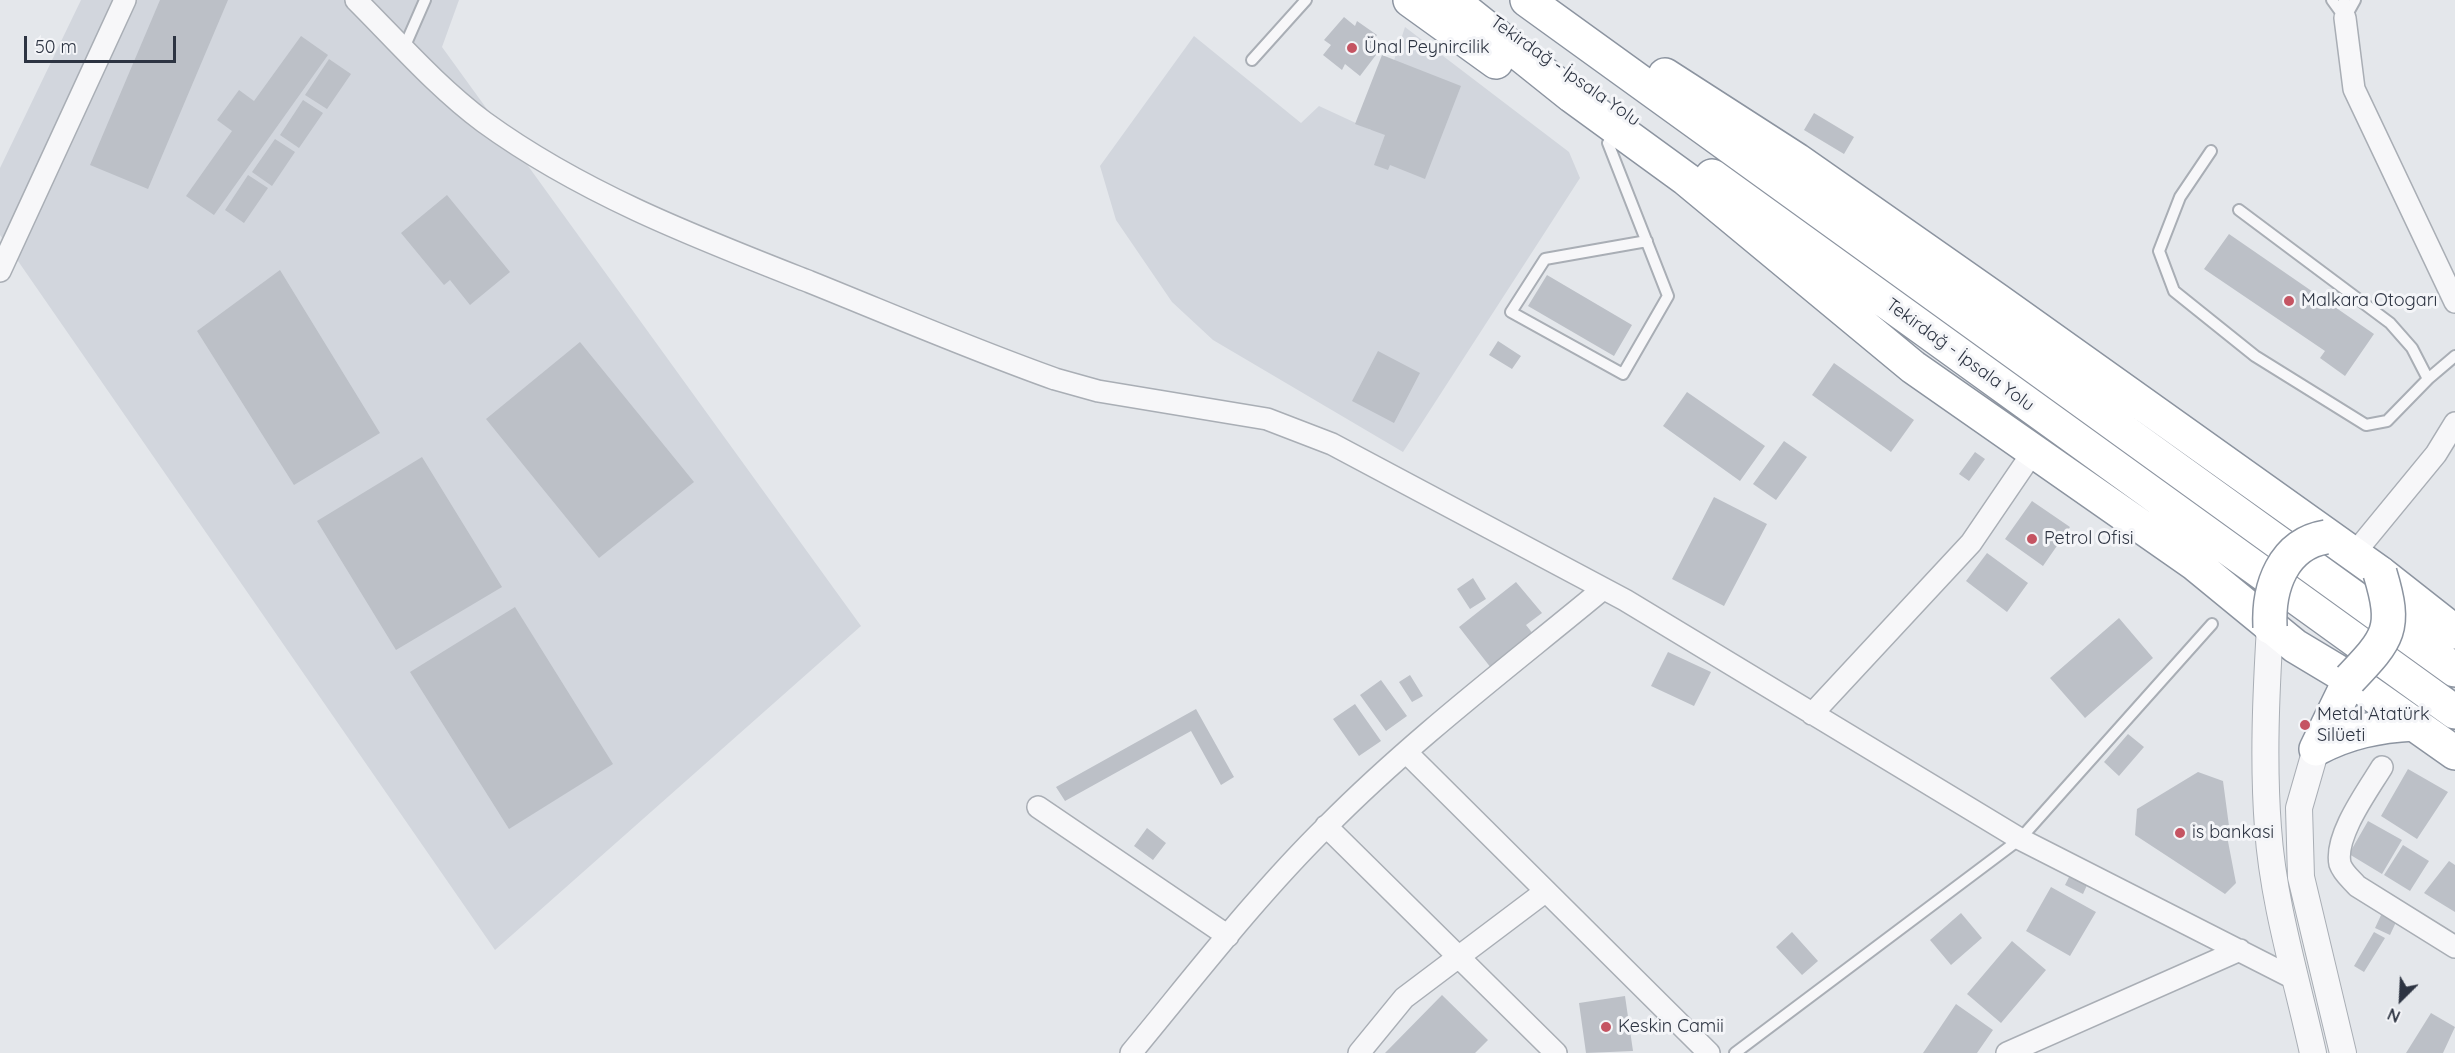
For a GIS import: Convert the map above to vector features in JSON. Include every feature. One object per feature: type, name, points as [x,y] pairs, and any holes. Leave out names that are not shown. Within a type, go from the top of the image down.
[{"type":"highway","points":[[1410,0],[1608,143],[1780,273],[2195,564],[2236,596],[2270,627],[2303,651],[2350,679],[2455,753]]},
{"type":"highway","points":[[1452,0],[1572,96],[1686,179],[1913,367]]},
{"type":"highway","name":"Tekirdağ - İpsala Yolu","points":[[1463,0],[1578,79],[2455,712]]},
{"type":"highway","name":"Tekirdağ - İpsala Yolu","points":[[1527,0],[2455,670]]},
{"type":"highway","points":[[1553,0],[1797,160],[1997,300],[2326,537],[2380,573],[2455,632]]},
{"type":"highway","points":[[2270,627],[2272,590],[2288,558],[2300,545],[2312,539],[2326,537]]},
{"type":"highway","points":[[2316,749],[2350,679],[2370,657],[2388,627],[2390,608],[2380,573]]},
{"type":"highway","points":[[2316,749],[2340,736],[2364,729],[2414,724]]},
{"type":"street","points":[[0,271],[124,0]]},
{"type":"street","points":[[356,0],[462,105],[527,151],[625,205],[690,234],[1055,379],[1098,391],[1267,419],[1332,444],[1603,589],[1734,664],[1812,714],[2020,839],[2297,980]]},
{"type":"street","points":[[2348,6],[2354,89],[2455,302]]},
{"type":"street","points":[[2354,555],[2436,454],[2455,423]]},
{"type":"street","points":[[1812,714],[1971,543],[2033,452]]},
{"type":"street","points":[[1131,1053],[1228,936],[1326,826],[1407,753],[1603,589]]},
{"type":"street","points":[[2270,627],[2266,700],[2268,829],[2273,872],[2313,1053]]},
{"type":"street","points":[[2316,749],[2299,808],[2301,877],[2344,1053]]},
{"type":"street","points":[[1407,753],[1709,1053]]},
{"type":"street","points":[[2382,767],[2351,819],[2340,848],[2340,864],[2346,875],[2357,886],[2455,947]]},
{"type":"street","points":[[1038,807],[1228,936]]},
{"type":"street","points":[[1326,826],[1458,956],[1544,1049]]},
{"type":"street","points":[[1359,1053],[1404,998],[1546,891]]},
{"type":"street","points":[[2007,1053],[2240,950]]},
{"type":"lane","points":[[404,48],[425,0]]},
{"type":"lane","points":[[1252,60],[1306,0]]},
{"type":"lane","points":[[2332,0],[2348,6]]},
{"type":"lane","points":[[1608,143],[1647,241],[1668,296],[1623,374],[1511,312],[1545,259],[1647,241]]},
{"type":"lane","points":[[2211,151],[2180,197],[2159,251],[2174,291],[2255,356],[2366,425],[2387,421],[2428,379],[2455,356]]},
{"type":"lane","points":[[2239,210],[2390,323],[2412,348],[2428,379]]},
{"type":"lane","points":[[1735,1053],[2020,839],[2212,624]]},
{"type":"shaded area","points":[[81,0],[459,0],[442,47],[861,626],[495,950],[0,235],[0,168]]},
{"type":"shaded area","name":"Ünal Peynircilik","points":[[1405,27],[1569,152],[1580,178],[1403,452],[1213,340],[1172,302],[1116,220],[1100,166],[1194,36],[1301,123],[1319,106],[1371,130]]},
{"type":"building","points":[[160,0],[228,0],[148,189],[90,165]]},
{"type":"building","name":"Ünal Peynircilik","points":[[1344,17],[1355,26],[1357,21],[1377,35],[1370,44],[1379,51],[1360,76],[1345,64],[1342,70],[1323,55],[1331,45],[1324,40]]},
{"type":"building","points":[[301,36],[328,55],[214,215],[186,196],[232,131],[217,120],[239,90],[254,101]]},
{"type":"building","points":[[1382,55],[1461,86],[1425,179],[1390,165],[1388,170],[1374,165],[1385,135],[1355,124]]},
{"type":"building","points":[[329,59],[351,74],[327,109],[305,95]]},
{"type":"building","points":[[303,100],[323,113],[299,148],[280,135]]},
{"type":"building","points":[[1814,113],[1854,137],[1844,154],[1804,130]]},
{"type":"building","points":[[275,139],[295,152],[272,186],[252,172]]},
{"type":"building","points":[[248,175],[268,188],[244,223],[225,210]]},
{"type":"building","points":[[447,195],[510,272],[470,305],[450,280],[444,285],[401,233]]},
{"type":"building","name":"Malkara Otogarı","points":[[2229,234],[2374,334],[2345,376],[2320,358],[2325,351],[2204,269]]},
{"type":"building","points":[[280,270],[380,433],[294,485],[197,331]]},
{"type":"building","points":[[1547,275],[1632,325],[1614,356],[1528,306]]},
{"type":"building","points":[[1498,341],[1521,356],[1512,369],[1489,355]]},
{"type":"building","points":[[580,342],[694,482],[599,558],[486,419]]},
{"type":"building","points":[[1378,351],[1420,373],[1394,423],[1352,401]]},
{"type":"building","points":[[1834,363],[1914,420],[1891,452],[1812,395]]},
{"type":"building","points":[[1687,392],[1765,446],[1740,481],[1663,426]]},
{"type":"building","points":[[1784,441],[1807,457],[1776,500],[1753,484]]},
{"type":"building","points":[[1975,452],[1985,459],[1969,481],[1959,474]]},
{"type":"building","points":[[422,457],[502,587],[396,650],[317,521]]},
{"type":"building","points":[[1714,497],[1767,524],[1724,606],[1672,579]]},
{"type":"building","points":[[2032,501],[2070,527],[2043,566],[2005,539]]},
{"type":"building","points":[[1987,553],[2028,583],[2007,612],[1966,581]]},
{"type":"building","points":[[1473,578],[1486,599],[1470,609],[1457,589]]},
{"type":"building","points":[[1516,582],[1542,613],[1526,625],[1534,635],[1491,668],[1459,627]]},
{"type":"building","points":[[515,607],[613,764],[509,829],[410,672]]},
{"type":"building","points":[[2119,618],[2153,658],[2085,718],[2050,678]]},
{"type":"building","points":[[1668,652],[1711,672],[1694,706],[1651,686]]},
{"type":"building","points":[[1410,675],[1423,696],[1412,702],[1399,682]]},
{"type":"building","points":[[1381,680],[1407,716],[1386,731],[1360,695]]},
{"type":"building","points":[[1355,704],[1381,741],[1359,756],[1333,719]]},
{"type":"building","points":[[1196,709],[1234,777],[1221,785],[1191,731],[1065,801],[1056,787]]},
{"type":"building","points":[[2128,734],[2144,747],[2119,776],[2104,762]]},
{"type":"building","points":[[2408,769],[2448,792],[2417,839],[2381,816]]},
{"type":"building","name":"is bankasi","points":[[2198,772],[2223,781],[2229,826],[2226,831],[2236,883],[2225,894],[2135,835],[2137,809]]},
{"type":"building","points":[[2368,821],[2402,840],[2382,874],[2349,854]]},
{"type":"building","points":[[1147,828],[1166,843],[1153,860],[1134,846]]},
{"type":"building","points":[[2403,845],[2429,861],[2410,891],[2384,875]]},
{"type":"building","points":[[2449,861],[2455,865],[2455,912],[2424,893]]},
{"type":"building","points":[[2070,875],[2088,883],[2083,894],[2065,885]]},
{"type":"building","points":[[2051,887],[2096,912],[2070,956],[2026,931]]},
{"type":"building","points":[[1961,913],[1982,938],[1951,965],[1930,940]]},
{"type":"building","points":[[2382,913],[2397,920],[2390,935],[2375,928]]},
{"type":"building","points":[[1792,932],[1818,961],[1802,975],[1776,947]]},
{"type":"building","points":[[2374,932],[2385,938],[2364,972],[2354,966]]},
{"type":"building","points":[[2012,941],[2046,970],[2001,1023],[1967,994]]},
{"type":"building","points":[[1442,995],[1488,1040],[1475,1053],[1385,1053]]},
{"type":"building","name":"Keskin Camii","points":[[1625,996],[1633,1051],[1586,1053],[1579,1003]]},
{"type":"building","points":[[1956,1004],[1993,1030],[1977,1053],[1923,1053]]},
{"type":"building","points":[[2431,1013],[2455,1027],[2443,1053],[2406,1053]]},
{"type":"place","name":"Ünal Peynircilik","points":[[1352,48]]},
{"type":"place","name":"Malkara Otogarı","points":[[2289,301]]},
{"type":"place","name":"Petrol Ofisi","points":[[2032,539]]},
{"type":"place","name":"Metal Atatürk Silüeti","points":[[2305,725]]},
{"type":"place","name":"is bankasi","points":[[2180,833]]},
{"type":"place","name":"Keskin Camii","points":[[1606,1027]]}]
